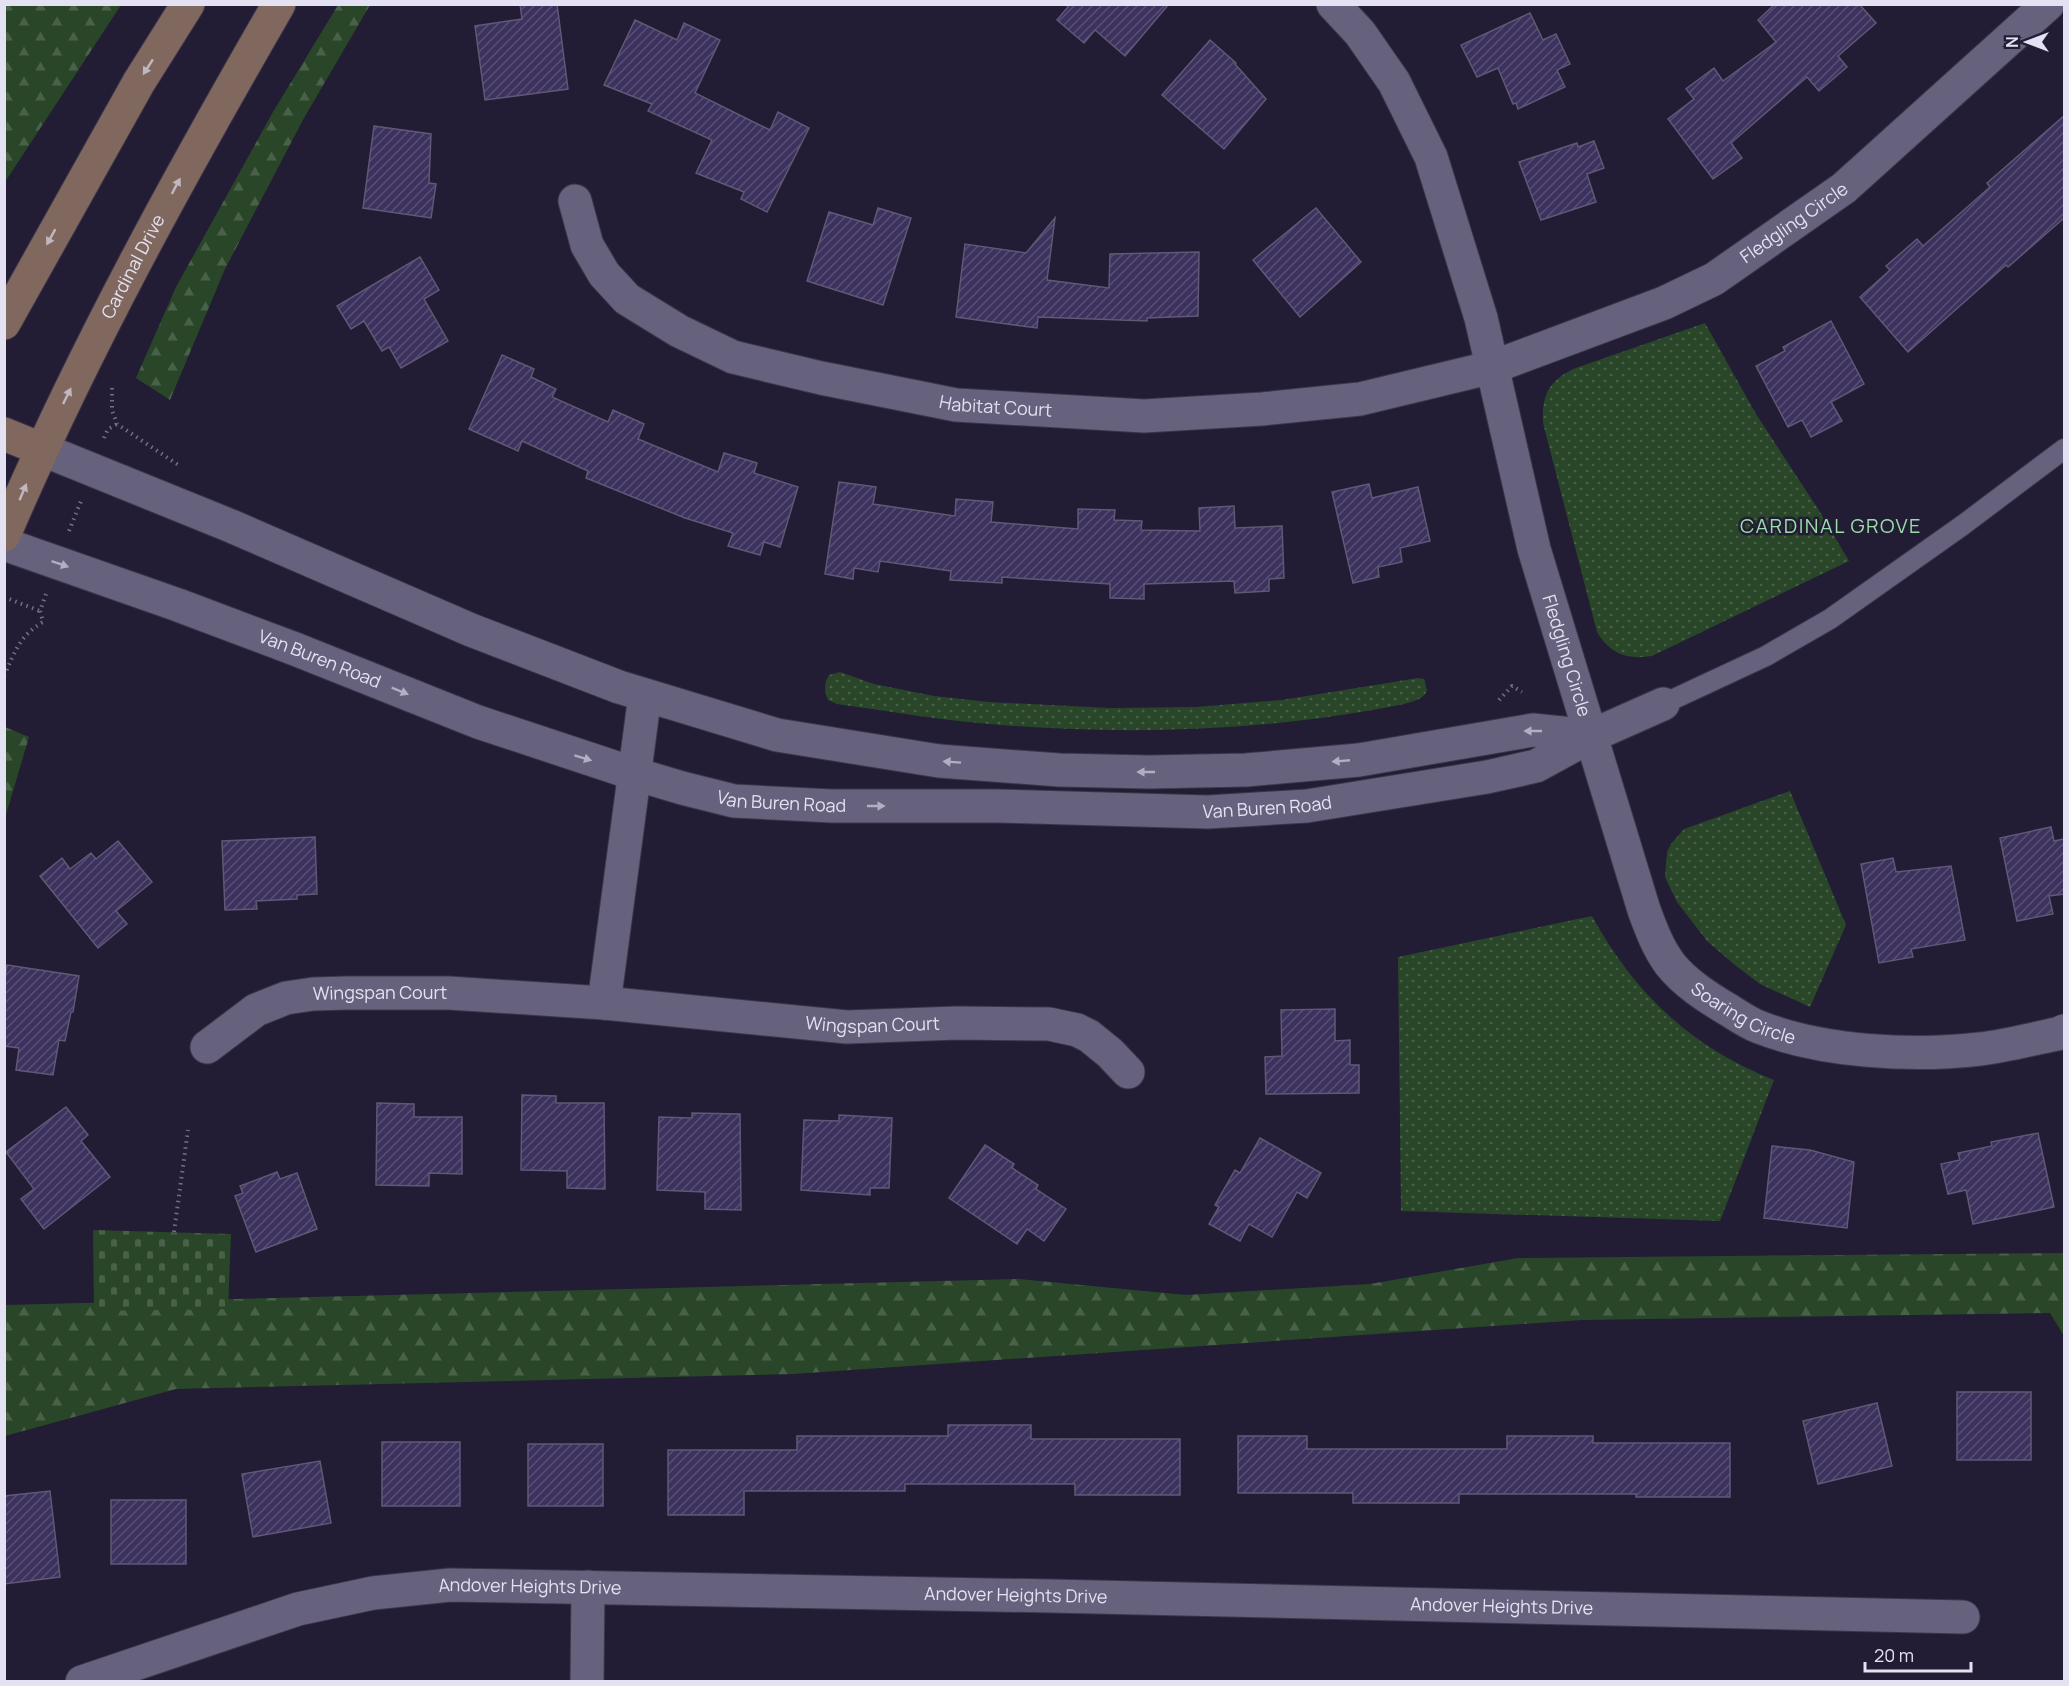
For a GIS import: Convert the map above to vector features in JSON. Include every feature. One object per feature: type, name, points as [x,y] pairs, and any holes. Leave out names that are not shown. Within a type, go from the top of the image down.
[{"type":"main road","points":[[4,322],[134,92],[188,4]]},
{"type":"main road","name":"Cardinal Drive","points":[[4,535],[41,449],[89,350],[203,135],[279,4]]},
{"type":"main road","points":[[4,434],[41,449]]},
{"type":"street","name":"Fledgling Circle","points":[[1333,4],[1360,33],[1394,82],[1431,157],[1474,292],[1534,549],[1591,736]]},
{"type":"street","name":"Fledgling Circle","points":[[1493,367],[1664,303],[1714,279],[1844,188],[2048,4]]},
{"type":"street","name":"Habitat Court","points":[[575,201],[587,245],[604,274],[627,299],[679,331],[733,357],[821,378],[956,405],[1144,416],[1262,409],[1360,399],[1493,367]]},
{"type":"street","name":"Van Buren Road","points":[[41,449],[231,526],[471,630],[619,687],[777,735],[939,761],[1059,770],[1149,772],[1246,770],[1359,760],[1533,730],[1591,736]]},
{"type":"street","name":"Van Buren Road","points":[[4,544],[284,645],[478,722],[635,774],[734,801],[832,806],[1008,806],[1208,812],[1307,806],[1487,777],[1536,766],[1591,736],[1663,704]]},
{"type":"street","points":[[604,1003],[645,695]]},
{"type":"street","name":"Soaring Circle","points":[[1591,736],[1644,910],[1657,942],[1670,964],[1689,983],[1712,1000],[1757,1026],[1801,1041],[1844,1047],[1916,1052],[1981,1049],[2057,1034],[2064,1030]]},
{"type":"street","name":"Wingspan Court","points":[[207,1047],[256,1010],[286,998],[300,995],[346,993],[449,993],[604,1003],[847,1027],[957,1023],[1049,1024],[1071,1028],[1089,1036],[1128,1072]]},
{"type":"street","name":"Andover Heights Drive","points":[[82,1682],[298,1609],[373,1593],[450,1585],[1963,1617]]},
{"type":"street","points":[[587,1682],[588,1587]]},
{"type":"lane","points":[[1663,704],[1767,656],[1830,619],[1963,525],[2064,449]]},
{"type":"path","points":[[4,676],[22,638],[29,630],[42,622],[40,611],[108,429],[117,424],[182,467]]},
{"type":"path","points":[[4,597],[40,611]]},
{"type":"path","points":[[1494,704],[1512,686],[1522,692]]},
{"type":"path","points":[[174,1232],[188,1130]]},
{"type":"green space","points":[[4,5],[121,5],[5,182]]},
{"type":"green space","points":[[338,5],[370,5],[304,118],[225,269],[170,400],[136,378],[176,287],[273,112]]},
{"type":"green space","points":[[1705,323],[1756,414],[1849,561],[1652,656],[1627,656],[1608,646],[1597,632],[1543,423],[1545,397],[1552,384],[1573,369]]},
{"type":"green space","points":[[840,672],[874,684],[934,696],[989,702],[1110,708],[1196,707],[1282,700],[1418,678],[1424,679],[1427,691],[1420,698],[1404,704],[1303,720],[1198,729],[1093,730],[971,722],[837,704],[828,700],[825,687],[829,675]]},
{"type":"green space","points":[[5,727],[29,737],[5,818]]},
{"type":"green space","points":[[1790,791],[1846,925],[1810,1007],[1760,984],[1707,941],[1677,902],[1665,877],[1667,852],[1684,829]]},
{"type":"green space","points":[[1592,916],[1626,969],[1668,1014],[1716,1051],[1774,1080],[1720,1221],[1401,1211],[1398,957]]},
{"type":"green space","points":[[93,1230],[231,1234],[228,1309],[94,1311]]},
{"type":"green space","points":[[2064,1253],[2064,1336],[2050,1313],[1582,1320],[793,1374],[176,1389],[5,1436],[5,1305],[1019,1279],[1186,1295],[1370,1284],[1518,1258]]},
{"type":"building","points":[[520,4],[557,4],[568,89],[485,100],[475,26],[522,19]]},
{"type":"building","points":[[1066,4],[1169,4],[1125,56],[1095,30],[1084,43],[1057,20],[1068,7]]},
{"type":"building","points":[[1775,4],[1859,4],[1876,23],[1838,56],[1847,67],[1819,91],[1807,77],[1731,143],[1742,158],[1713,179],[1668,119],[1694,99],[1686,89],[1714,68],[1723,81],[1776,42],[1758,20]]},
{"type":"building","points":[[1530,13],[1543,40],[1556,34],[1570,64],[1557,70],[1565,87],[1518,109],[1516,103],[1513,104],[1498,68],[1477,77],[1461,45]]},
{"type":"building","points":[[635,20],[677,40],[684,23],[720,40],[695,93],[770,130],[778,112],[809,128],[767,212],[741,199],[744,192],[696,173],[712,140],[648,111],[652,104],[604,85]]},
{"type":"building","points":[[1210,40],[1236,63],[1266,99],[1224,149],[1162,95]]},
{"type":"building","points":[[2064,116],[2064,218],[2008,267],[2006,265],[1908,352],[1860,297],[1890,270],[1886,266],[1917,239],[1923,246],[1990,187],[1987,183]]},
{"type":"building","points":[[374,126],[431,134],[429,183],[436,184],[431,218],[363,208]]},
{"type":"building","points":[[1594,141],[1604,168],[1587,174],[1596,202],[1541,220],[1519,162],[1577,143],[1578,147]]},
{"type":"building","points":[[878,208],[911,218],[883,305],[807,281],[829,212],[873,225]]},
{"type":"building","points":[[1316,208],[1361,262],[1300,317],[1253,260]]},
{"type":"building","points":[[1055,218],[1047,280],[1109,288],[1110,254],[1199,252],[1198,316],[1147,318],[1147,321],[1038,317],[1037,328],[956,317],[965,244],[1026,253]]},
{"type":"building","points":[[420,257],[439,290],[424,299],[448,341],[401,368],[389,347],[382,351],[364,321],[351,329],[337,306]]},
{"type":"building","points":[[1831,321],[1864,384],[1831,402],[1842,421],[1811,437],[1802,420],[1788,427],[1756,366],[1785,351],[1783,347]]},
{"type":"building","points":[[502,355],[534,369],[531,377],[556,389],[552,397],[608,422],[613,410],[644,424],[638,439],[718,472],[724,453],[757,463],[754,473],[798,487],[780,547],[764,542],[760,555],[728,546],[733,533],[685,518],[586,478],[588,471],[522,441],[518,451],[469,429]]},
{"type":"building","points":[[839,482],[876,487],[873,504],[955,516],[956,499],[993,502],[991,522],[1078,529],[1078,509],[1115,510],[1114,520],[1142,521],[1141,530],[1200,531],[1199,508],[1234,506],[1235,528],[1282,526],[1284,578],[1269,579],[1269,591],[1235,593],[1234,581],[1144,584],[1144,599],[1110,598],[1110,584],[1002,577],[1002,583],[950,580],[951,571],[880,561],[878,572],[854,568],[853,579],[825,574]]},
{"type":"building","points":[[1369,484],[1372,498],[1418,487],[1430,541],[1400,548],[1402,562],[1378,567],[1379,577],[1353,583],[1332,492]]},
{"type":"building","points":[[2051,827],[2054,841],[2064,839],[2064,894],[2049,896],[2053,914],[2017,921],[2000,838]]},
{"type":"building","points":[[315,837],[317,894],[297,895],[297,899],[256,901],[257,909],[225,910],[222,841]]},
{"type":"building","points":[[118,841],[152,882],[116,911],[127,924],[98,948],[40,876],[62,858],[70,869],[91,853],[96,859]]},
{"type":"building","points":[[1893,858],[1896,872],[1951,866],[1965,940],[1911,949],[1913,957],[1879,963],[1861,864]]},
{"type":"building","points":[[7,965],[79,976],[73,1012],[71,1012],[65,1041],[59,1040],[53,1075],[16,1070],[19,1048],[4,1046],[4,984]]},
{"type":"building","points":[[1335,1009],[1335,1041],[1350,1040],[1350,1065],[1359,1065],[1359,1093],[1266,1094],[1265,1057],[1282,1056],[1281,1010]]},
{"type":"building","points":[[522,1095],[556,1096],[556,1103],[604,1103],[605,1189],[567,1188],[567,1171],[521,1170]]},
{"type":"building","points":[[377,1103],[414,1104],[414,1117],[462,1117],[462,1174],[429,1173],[429,1186],[376,1185]]},
{"type":"building","points":[[66,1107],[88,1135],[81,1141],[110,1177],[44,1229],[21,1199],[34,1189],[6,1152]]},
{"type":"building","points":[[692,1113],[740,1114],[741,1210],[705,1209],[705,1192],[657,1190],[659,1117],[692,1118]]},
{"type":"building","points":[[839,1115],[892,1118],[889,1188],[870,1188],[870,1195],[801,1190],[804,1120],[839,1121]]},
{"type":"building","points":[[2038,1133],[2054,1207],[1973,1224],[1966,1190],[1948,1194],[1941,1164],[1960,1160],[1958,1153],[1992,1146],[1991,1142]]},
{"type":"building","points":[[1260,1138],[1321,1173],[1307,1198],[1297,1192],[1272,1237],[1249,1224],[1240,1241],[1209,1224],[1219,1207],[1215,1205],[1235,1170],[1240,1173]]},
{"type":"building","points":[[985,1145],[1014,1164],[1012,1168],[1038,1185],[1036,1189],[1066,1209],[1044,1241],[1027,1229],[1017,1244],[949,1198]]},
{"type":"building","points":[[1772,1146],[1810,1150],[1854,1162],[1847,1228],[1764,1218]]},
{"type":"building","points":[[277,1172],[280,1179],[297,1173],[317,1229],[256,1252],[235,1196],[243,1193],[240,1186]]},
{"type":"building","points":[[1957,1392],[2031,1392],[2031,1460],[1957,1460]]},
{"type":"building","points":[[1877,1403],[1892,1466],[1818,1484],[1803,1421]]},
{"type":"building","points":[[948,1425],[1031,1425],[1031,1439],[1180,1439],[1180,1495],[1075,1495],[1075,1484],[905,1484],[905,1491],[744,1491],[744,1515],[668,1515],[668,1450],[797,1450],[797,1436],[948,1436]]},
{"type":"building","points":[[1238,1436],[1307,1436],[1307,1449],[1507,1449],[1507,1436],[1593,1436],[1593,1443],[1730,1443],[1730,1497],[1636,1497],[1636,1494],[1459,1494],[1459,1503],[1353,1503],[1353,1493],[1238,1493]]},
{"type":"building","points":[[382,1442],[460,1442],[460,1506],[382,1506]]},
{"type":"building","points":[[528,1444],[603,1444],[603,1506],[528,1506]]},
{"type":"building","points":[[320,1461],[331,1523],[253,1537],[242,1474]]},
{"type":"building","points":[[50,1491],[60,1577],[4,1584],[4,1496]]},
{"type":"building","points":[[111,1500],[186,1500],[186,1564],[111,1564]]},
{"type":"district","name":"CARDINAL GROVE","points":[[1831,526]]}]
